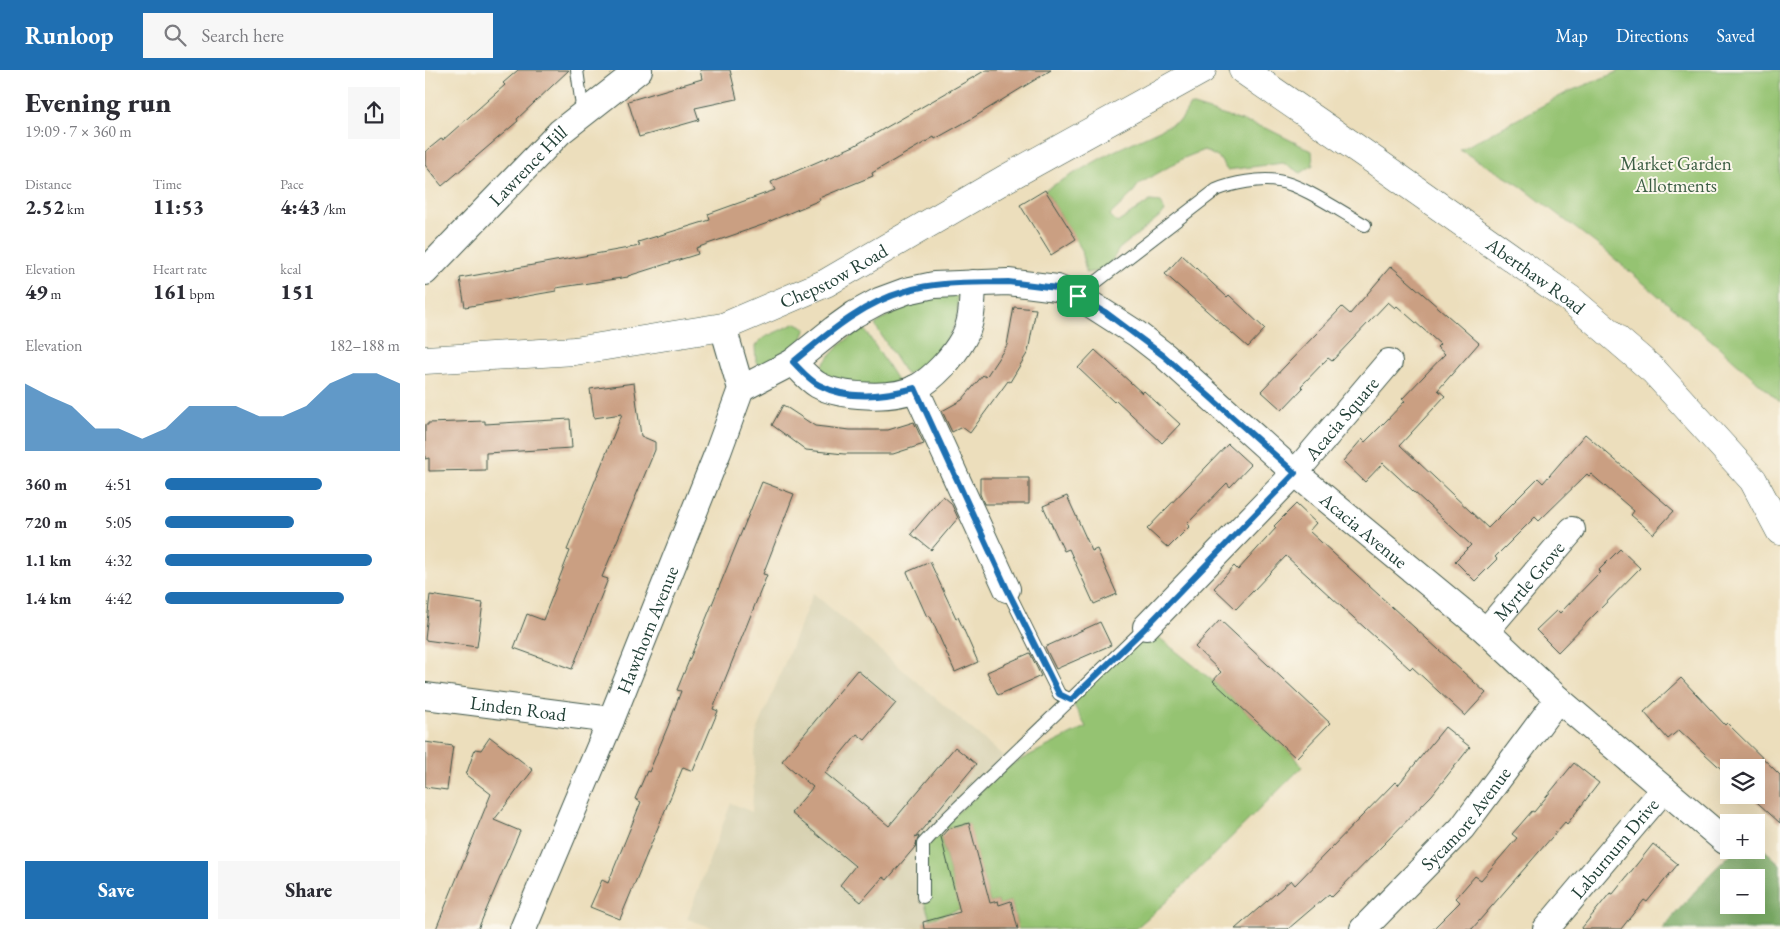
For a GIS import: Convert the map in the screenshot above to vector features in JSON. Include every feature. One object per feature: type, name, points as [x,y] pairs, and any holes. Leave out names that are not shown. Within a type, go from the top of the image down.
[{"type":"main road","name":"Chepstow Road","points":[[425,360],[575,351],[723,326],[826,283],[1005,179],[1202,70]]},
{"type":"main road","name":"Aberthaw Road","points":[[1243,70],[1570,299],[1654,371],[1753,480],[1780,531]]},
{"type":"street","name":"Lawrence Hill","points":[[425,272],[560,132],[639,70]]},
{"type":"street","name":"Acacia Avenue","points":[[741,389],[793,362],[855,314],[879,301],[905,291],[934,285],[1008,282],[1057,288],[1078,296],[1137,334],[1164,356],[1295,473],[1487,631],[1559,699],[1720,837]]},
{"type":"street","points":[[793,362],[818,385],[837,392],[865,396],[891,394],[915,388],[936,373],[964,338],[971,320],[973,283]]},
{"type":"street","points":[[723,326],[741,389]]},
{"type":"street","name":"Acacia Square","points":[[1146,627],[1295,473],[1389,362]]},
{"type":"street","points":[[915,388],[1007,589]]},
{"type":"street","name":"Hawthorn Avenue","points":[[523,929],[611,720],[718,452],[741,389]]},
{"type":"street","name":"Myrtle Grove","points":[[1487,631],[1572,530]]},
{"type":"street","name":"Linden Road","points":[[425,696],[611,720]]},
{"type":"street","name":"Sycamore Avenue","points":[[1363,929],[1463,828],[1559,699]]},
{"type":"street","name":"Laburnum Drive","points":[[1546,929],[1664,789]]},
{"type":"lane","points":[[577,70],[583,114]]},
{"type":"lane","points":[[1078,296],[1216,190],[1228,185],[1277,180],[1293,185],[1365,225]]},
{"type":"lane","points":[[1007,589],[1059,694],[1071,700]]},
{"type":"lane","points":[[923,897],[923,844],[946,818],[1146,627]]},
{"type":"shaded area","points":[[813,593],[1008,760],[923,844],[923,897],[933,929],[717,929],[687,919],[731,803],[752,812],[756,734]]},
{"type":"green space","name":"Market Garden Allotments","points":[[1622,70],[1780,70],[1780,402],[1718,346],[1603,249],[1519,185],[1460,150],[1568,92]]},
{"type":"green space","points":[[1190,105],[1268,129],[1312,151],[1313,165],[1301,173],[1283,163],[1227,170],[1219,158],[1204,150],[1184,158],[1139,184],[1131,195],[1110,215],[1117,223],[1150,201],[1161,202],[1165,212],[1119,249],[1108,267],[1086,273],[1082,250],[1045,190],[1112,152],[1181,120]]},
{"type":"green space","points":[[950,294],[957,296],[958,303],[958,311],[951,332],[935,355],[906,375],[875,325],[901,309]]},
{"type":"green space","points":[[796,323],[806,328],[799,346],[761,368],[756,362],[755,346],[763,338]]},
{"type":"green space","points":[[863,327],[899,383],[871,388],[818,373],[832,353]]},
{"type":"green space","points":[[1146,627],[1213,681],[1296,758],[1302,767],[1166,902],[1135,929],[1018,929],[1011,901],[1002,904],[1006,919],[1003,919],[998,901],[990,903],[968,823],[939,831],[960,909],[930,919],[923,897],[923,844],[1010,765],[1086,727],[1071,700]]},
{"type":"green space","points":[[1765,850],[1780,864],[1780,929],[1662,929],[1726,859],[1765,859]]},
{"type":"building","points":[[518,70],[569,70],[517,119],[518,121],[442,186],[425,165],[425,152],[441,139],[443,140],[505,85],[503,83]]},
{"type":"building","points":[[700,70],[730,70],[737,99],[695,108],[699,120],[639,137],[628,101],[702,79]]},
{"type":"building","points":[[986,70],[1051,70],[971,119],[935,139],[934,137],[872,173],[873,176],[819,198],[820,200],[768,223],[696,248],[698,254],[628,277],[556,288],[556,291],[465,307],[460,278],[640,246],[638,242],[710,220],[708,214],[775,190],[771,182],[854,146]]},
{"type":"building","points":[[1045,190],[1076,239],[1051,255],[1020,205]]},
{"type":"building","points":[[1182,255],[1265,329],[1248,347],[1165,274]]},
{"type":"building","points":[[1391,266],[1479,343],[1438,390],[1445,396],[1400,445],[1488,528],[1538,478],[1543,483],[1585,434],[1674,511],[1653,534],[1631,515],[1634,511],[1591,474],[1589,476],[1587,474],[1539,521],[1535,517],[1495,557],[1497,559],[1475,581],[1455,561],[1471,545],[1383,463],[1365,482],[1343,461],[1362,439],[1365,442],[1386,421],[1405,401],[1402,399],[1445,354],[1437,347],[1440,344],[1397,306],[1395,308],[1388,302],[1332,361],[1328,358],[1301,386],[1303,388],[1282,410],[1261,391],[1342,307],[1350,314]]},
{"type":"building","points":[[1014,307],[1036,309],[1028,352],[1010,382],[1008,381],[970,433],[962,427],[952,432],[942,411],[962,400],[983,375],[986,377],[1007,345]]},
{"type":"building","points":[[1095,350],[1142,393],[1144,391],[1180,424],[1162,443],[1078,368]]},
{"type":"building","points":[[634,383],[641,436],[655,442],[655,450],[602,577],[608,579],[572,669],[514,648],[527,614],[543,620],[570,551],[567,550],[622,414],[594,418],[590,389]]},
{"type":"building","points":[[783,405],[815,426],[850,430],[888,430],[914,422],[924,444],[893,454],[844,454],[806,450],[772,425]]},
{"type":"building","points":[[570,419],[572,448],[486,453],[486,470],[429,471],[429,458],[425,459],[425,425],[428,425],[428,423],[485,421],[485,424]]},
{"type":"building","points":[[1228,444],[1251,465],[1230,487],[1227,483],[1187,524],[1190,526],[1168,548],[1147,529]]},
{"type":"building","points":[[980,478],[1029,478],[1029,504],[984,504],[980,494]]},
{"type":"building","points":[[762,482],[794,494],[763,574],[767,575],[713,709],[718,711],[693,771],[683,767],[620,919],[590,907],[602,880],[608,883],[641,802],[635,799],[647,771],[649,772],[668,726],[681,691],[677,690]]},
{"type":"building","points":[[943,496],[951,503],[958,518],[931,550],[911,534]]},
{"type":"building","points":[[1067,496],[1092,551],[1097,549],[1117,594],[1094,604],[1069,549],[1064,551],[1043,506]]},
{"type":"building","points":[[1296,504],[1316,523],[1309,531],[1486,693],[1465,716],[1412,667],[1410,669],[1286,556],[1236,609],[1214,588],[1234,566],[1238,570],[1276,528],[1274,526]]},
{"type":"building","points":[[1620,549],[1640,568],[1558,652],[1536,630],[1557,610],[1560,613]]},
{"type":"building","points":[[930,562],[978,662],[955,672],[930,616],[927,617],[907,572]]},
{"type":"building","points":[[430,595],[483,603],[477,647],[425,640]]},
{"type":"building","points":[[1220,620],[1330,723],[1296,758],[1213,681],[1221,672],[1195,647]]},
{"type":"building","points":[[1100,622],[1111,645],[1056,669],[1045,647]]},
{"type":"building","points":[[1030,653],[1041,676],[998,695],[987,672]]},
{"type":"building","points":[[857,670],[896,703],[865,740],[857,734],[825,773],[889,826],[955,747],[976,764],[915,838],[919,836],[915,847],[887,880],[883,877],[861,902],[840,885],[855,866],[791,813],[813,787],[782,761]]},
{"type":"building","points":[[1681,678],[1725,725],[1727,723],[1764,759],[1720,759],[1720,768],[1679,730],[1668,739],[1644,712]]},
{"type":"building","points":[[1445,727],[1470,747],[1432,795],[1332,897],[1329,894],[1288,929],[1235,929],[1291,880],[1295,885],[1395,782],[1398,785]]},
{"type":"building","points":[[490,737],[533,770],[494,820],[520,831],[478,929],[436,929],[491,794],[466,775],[475,749],[481,750]]},
{"type":"building","points":[[425,742],[453,746],[447,790],[425,787]]},
{"type":"building","points":[[1765,760],[1780,775],[1780,823],[1759,804],[1765,804]]},
{"type":"building","points":[[1574,763],[1599,783],[1567,824],[1565,822],[1472,929],[1433,929],[1460,902],[1456,898],[1475,876],[1481,880],[1517,838],[1512,834],[1532,811],[1534,812]]},
{"type":"building","points":[[969,823],[990,903],[998,901],[999,905],[1011,901],[1018,929],[924,929],[923,922],[960,912],[941,837],[948,829]]},
{"type":"building","points":[[1653,844],[1678,864],[1647,902],[1644,900],[1621,929],[1581,929],[1610,893],[1613,894]]},
{"type":"route","points":[[1008,282],[1057,288],[1078,296],[1137,334],[1164,356],[1295,473],[1146,627],[1071,700],[1059,694],[1007,589],[915,388],[891,394],[865,396],[837,392],[818,385],[793,362],[855,314],[879,301],[905,291],[934,285],[1008,282]]}]
